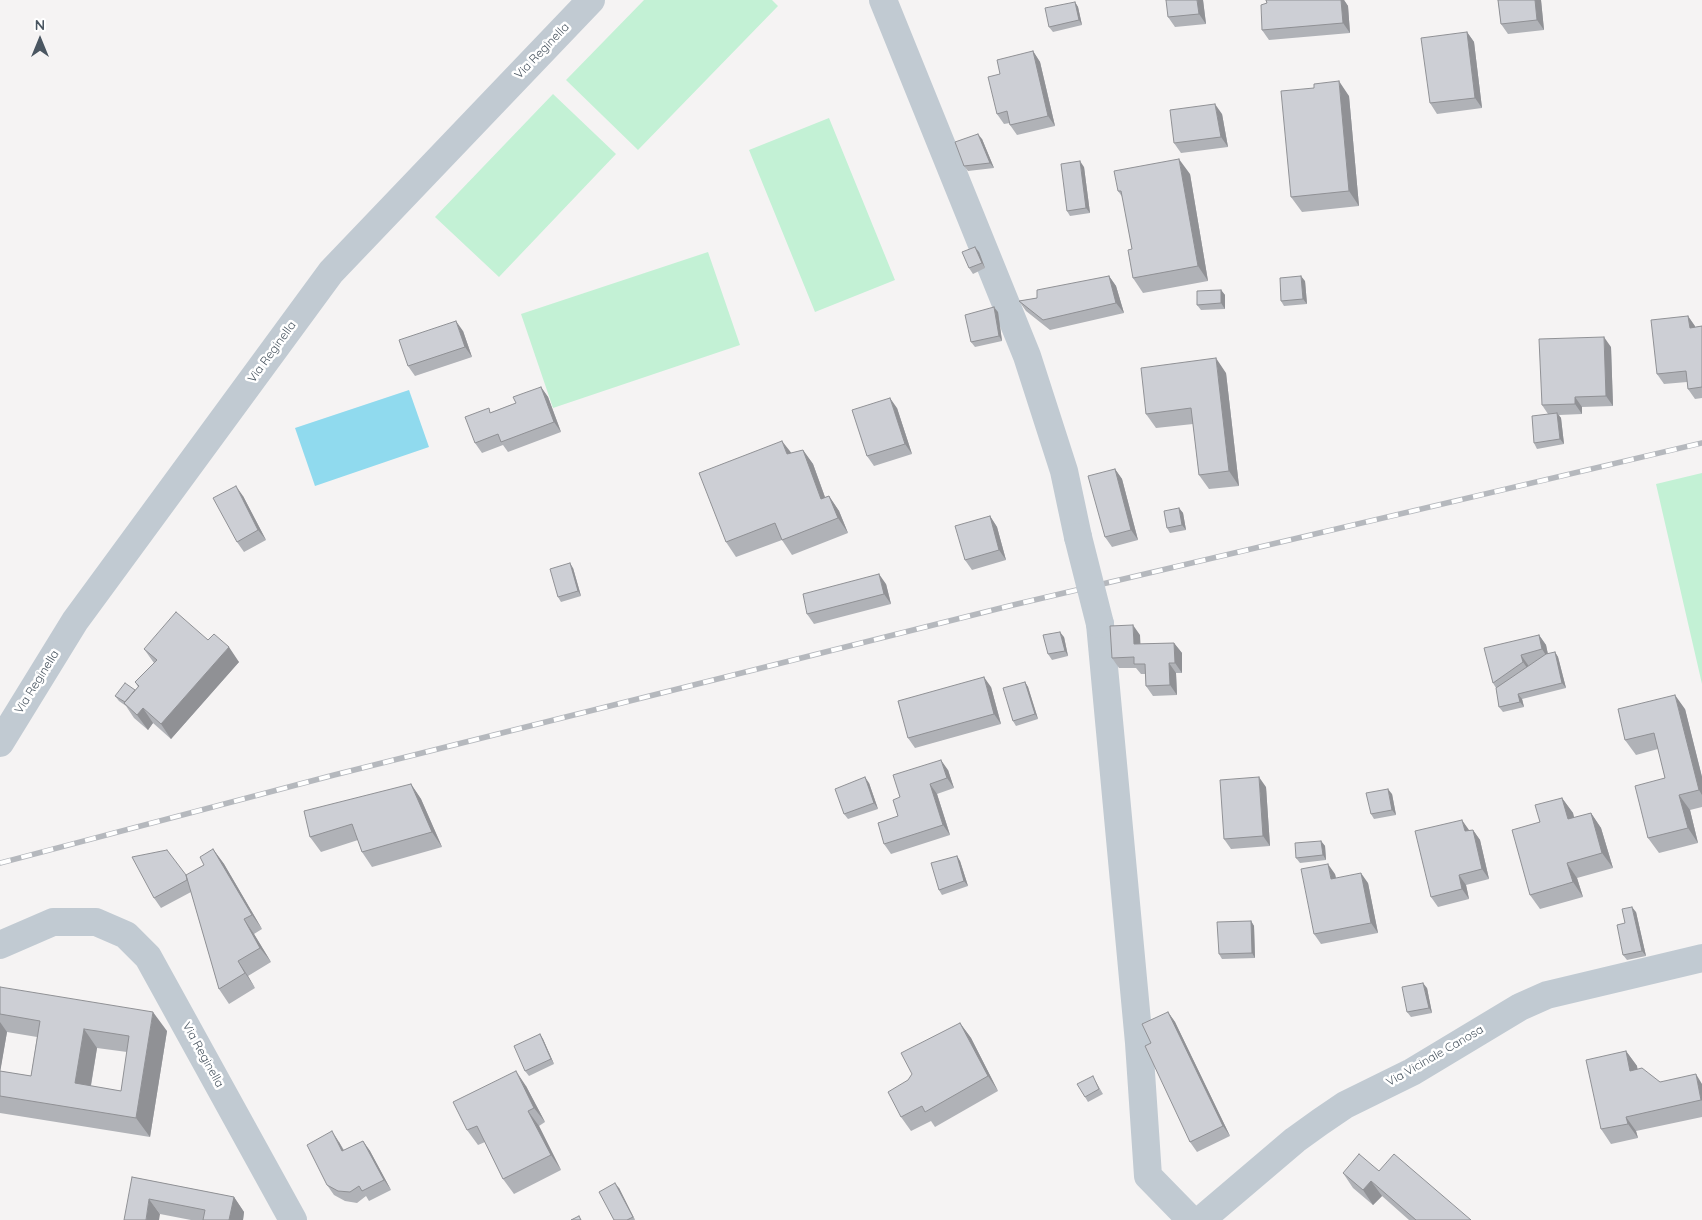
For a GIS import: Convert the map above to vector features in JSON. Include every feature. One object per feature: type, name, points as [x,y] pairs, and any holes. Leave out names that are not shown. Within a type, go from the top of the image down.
[{"type":"street","name":"Via Reginella","points":[[0,743],[75,621],[331,272],[591,0]]},
{"type":"street","points":[[883,0],[1027,356],[1064,471],[1100,624],[1139,1044],[1148,1176],[1191,1220]]},
{"type":"street","name":"Via Reginella","points":[[0,945],[54,922],[96,922],[126,935],[148,956],[293,1220]]},
{"type":"street","name":"Via Vicinale Canosa","points":[[1201,1220],[1295,1140],[1320,1122],[1345,1106],[1412,1072],[1520,1007],[1547,995],[1702,958]]},
{"type":"green space","points":[[644,0],[772,0],[778,6],[638,150],[566,80]]},
{"type":"green space","points":[[553,94],[616,154],[499,277],[435,217]]},
{"type":"green space","points":[[829,118],[895,280],[815,312],[749,150]]},
{"type":"green space","points":[[708,252],[740,345],[553,408],[521,314]]},
{"type":"green space","points":[[1702,473],[1702,684],[1656,484]]},
{"type":"water","points":[[409,390],[429,447],[315,486],[295,428]]},
{"type":"building","points":[[1166,0],[1197,0],[1199,14],[1168,17]]},
{"type":"building","points":[[1266,0],[1341,0],[1343,23],[1262,30],[1261,5],[1267,3]]},
{"type":"building","points":[[1498,0],[1535,0],[1537,20],[1501,24]]},
{"type":"building","points":[[1075,2],[1079,20],[1049,27],[1045,8]]},
{"type":"building","points":[[1467,32],[1475,98],[1430,103],[1421,38]]},
{"type":"building","points":[[1033,51],[1048,116],[1010,125],[1007,111],[997,114],[988,77],[1000,74],[997,60]]},
{"type":"building","points":[[1339,81],[1349,191],[1291,197],[1281,91],[1314,88],[1314,84]]},
{"type":"building","points":[[1215,104],[1221,137],[1174,143],[1170,110]]},
{"type":"building","points":[[978,134],[990,163],[964,166],[955,142]]},
{"type":"building","points":[[1179,159],[1198,266],[1133,278],[1128,250],[1132,249],[1121,191],[1118,191],[1114,171]]},
{"type":"building","points":[[1080,161],[1086,208],[1067,211],[1061,164]]},
{"type":"building","points":[[975,247],[982,263],[969,268],[962,252]]},
{"type":"building","points":[[1109,276],[1116,303],[1043,320],[1019,301],[1037,298],[1037,290]]},
{"type":"building","points":[[1301,276],[1303,299],[1281,301],[1280,278]]},
{"type":"building","points":[[1221,290],[1221,303],[1197,305],[1197,291]]},
{"type":"building","points":[[994,307],[999,336],[971,342],[965,315]]},
{"type":"building","points":[[1688,316],[1690,328],[1702,326],[1702,387],[1688,389],[1686,371],[1657,374],[1651,320]]},
{"type":"building","points":[[456,321],[465,347],[408,366],[399,340]]},
{"type":"building","points":[[1604,337],[1606,396],[1575,397],[1575,404],[1542,405],[1539,339]]},
{"type":"building","points":[[1216,358],[1229,471],[1199,475],[1191,408],[1146,414],[1141,368]]},
{"type":"building","points":[[541,387],[554,422],[501,442],[498,434],[475,443],[465,417],[489,408],[490,413],[516,403],[513,397]]},
{"type":"building","points":[[890,398],[905,444],[867,456],[852,410]]},
{"type":"building","points":[[1557,413],[1560,439],[1534,443],[1532,416]]},
{"type":"building","points":[[782,441],[787,454],[803,450],[821,499],[829,496],[838,518],[782,540],[775,523],[726,542],[699,473]]},
{"type":"building","points":[[1115,469],[1131,530],[1105,537],[1088,476]]},
{"type":"building","points":[[236,486],[258,530],[237,542],[213,498]]},
{"type":"building","points":[[1179,508],[1182,525],[1167,528],[1164,511]]},
{"type":"building","points":[[990,516],[999,550],[965,560],[955,526]]},
{"type":"building","points":[[570,563],[578,591],[558,597],[550,569]]},
{"type":"building","points":[[879,574],[884,594],[807,614],[803,594]]},
{"type":"building","points":[[176,612],[208,640],[214,634],[229,647],[161,724],[143,708],[137,715],[124,703],[139,686],[135,682],[157,660],[144,649]]},
{"type":"building","points":[[1133,625],[1134,644],[1174,643],[1175,663],[1169,663],[1170,685],[1146,686],[1145,664],[1134,664],[1134,657],[1112,658],[1110,626]]},
{"type":"building","points":[[1060,632],[1065,651],[1048,654],[1043,635]]},
{"type":"building","points":[[1539,635],[1542,649],[1521,655],[1523,662],[1493,683],[1484,648]]},
{"type":"building","points":[[1555,652],[1562,683],[1518,694],[1520,702],[1499,707],[1496,688],[1546,654]]},
{"type":"building","points":[[984,677],[994,714],[908,738],[898,701]]},
{"type":"building","points":[[1025,682],[1035,714],[1013,721],[1003,688]]},
{"type":"building","points":[[125,683],[135,690],[125,702],[115,696]]},
{"type":"building","points":[[1675,695],[1699,790],[1679,795],[1688,828],[1648,838],[1635,786],[1665,778],[1654,733],[1625,740],[1618,709]]},
{"type":"building","points":[[941,760],[947,778],[930,784],[943,825],[884,844],[878,823],[898,816],[893,800],[900,797],[893,775]]},
{"type":"building","points":[[865,777],[874,803],[844,814],[835,789]]},
{"type":"building","points":[[1259,777],[1263,836],[1224,839],[1220,780]]},
{"type":"building","points":[[411,784],[432,832],[362,852],[352,824],[310,837],[304,811]]},
{"type":"building","points":[[1388,789],[1392,810],[1371,814],[1366,793]]},
{"type":"building","points":[[1562,798],[1568,819],[1591,813],[1602,853],[1567,863],[1573,882],[1530,895],[1512,830],[1540,822],[1535,805]]},
{"type":"building","points":[[1462,820],[1465,831],[1473,830],[1482,869],[1459,875],[1462,889],[1431,897],[1415,831]]},
{"type":"building","points":[[1321,841],[1323,855],[1296,858],[1295,843]]},
{"type":"building","points":[[213,849],[252,915],[244,919],[260,948],[238,961],[245,973],[219,989],[186,875],[204,865],[200,857]]},
{"type":"building","points":[[167,850],[186,875],[187,880],[154,898],[132,857]]},
{"type":"building","points":[[957,856],[964,881],[939,890],[931,863]]},
{"type":"building","points":[[1328,864],[1331,879],[1361,873],[1371,923],[1314,934],[1301,869]]},
{"type":"building","points":[[1632,907],[1642,951],[1623,955],[1617,925],[1625,923],[1622,909]]},
{"type":"building","points":[[1251,921],[1252,953],[1219,954],[1217,922]]},
{"type":"building","points":[[1423,983],[1429,1008],[1407,1012],[1402,987]]},
{"type":"building","points":[[0,987],[153,1012],[136,1118],[0,1096],[0,1071],[31,1076],[40,1021],[0,1014]],"holes":[[[84,1029],[129,1036],[121,1091],[75,1083]]]},
{"type":"building","points":[[1168,1012],[1223,1126],[1190,1142],[1145,1046],[1151,1043],[1142,1024]]},
{"type":"building","points":[[960,1023],[988,1076],[925,1112],[922,1106],[901,1117],[888,1092],[908,1080],[912,1074],[901,1053]]},
{"type":"building","points":[[540,1034],[551,1059],[525,1071],[514,1046]]},
{"type":"building","points":[[1626,1051],[1630,1071],[1642,1068],[1660,1082],[1696,1074],[1701,1100],[1626,1117],[1628,1124],[1601,1129],[1586,1060]]},
{"type":"building","points":[[516,1071],[534,1108],[528,1111],[551,1155],[503,1179],[477,1126],[467,1130],[453,1102]]},
{"type":"building","points":[[1093,1076],[1099,1089],[1085,1097],[1077,1084]]},
{"type":"building","points":[[332,1131],[342,1151],[363,1141],[384,1180],[362,1191],[359,1186],[350,1192],[338,1191],[327,1185],[307,1145]]},
{"type":"building","points":[[1359,1154],[1379,1171],[1394,1154],[1471,1220],[1416,1220],[1371,1181],[1363,1190],[1343,1173]]},
{"type":"building","points":[[132,1177],[234,1197],[229,1220],[203,1220],[205,1210],[149,1199],[146,1220],[124,1220]]},
{"type":"building","points":[[615,1183],[633,1217],[627,1220],[614,1220],[599,1192]]},
{"type":"building","points":[[579,1216],[581,1220],[571,1220]]},
{"type":"railway","points":[[0,863],[334,775],[1013,605],[1702,443]]}]
